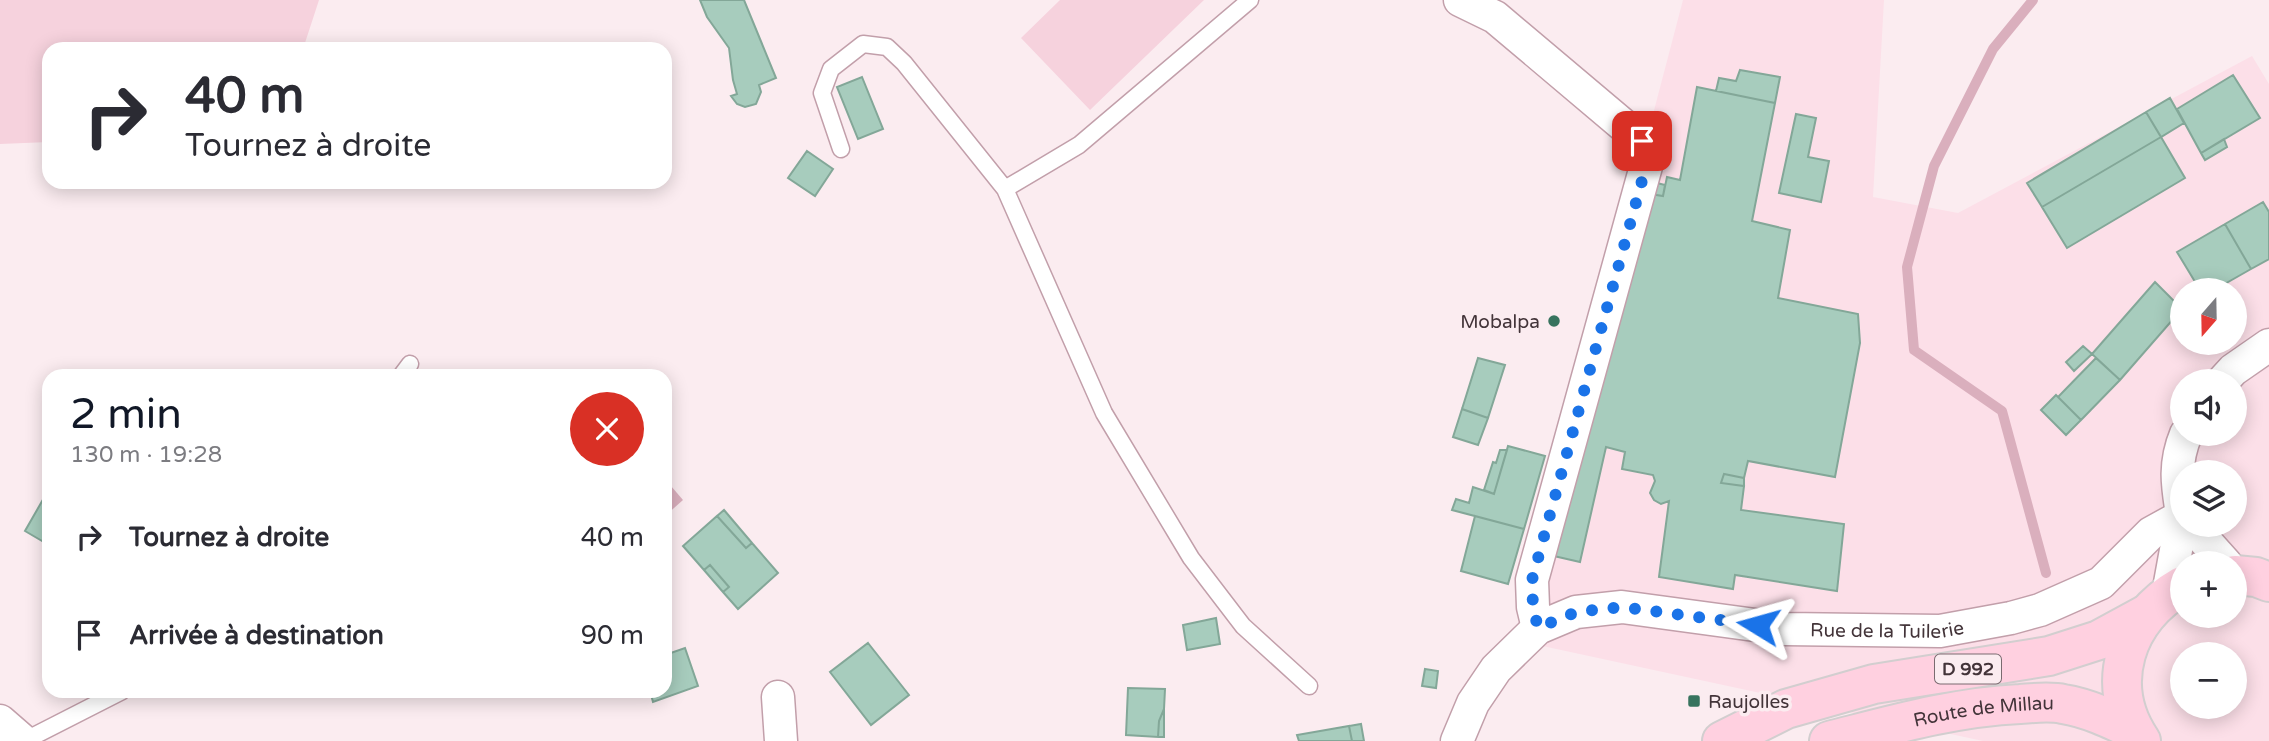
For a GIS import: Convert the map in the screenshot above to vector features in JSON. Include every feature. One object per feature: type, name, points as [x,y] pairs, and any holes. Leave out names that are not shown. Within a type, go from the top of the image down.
[{"type":"main road","points":[[2138,735],[2126,710],[2123,671],[2134,632],[2165,598]]},
{"type":"main road","name":"D 992","points":[[1722,741],[1786,709],[1874,684],[2049,656],[2099,640],[2165,598]]},
{"type":"main road","name":"Route de Millau","points":[[1829,741],[1912,719],[1985,705],[2037,703],[2060,703],[2097,712],[2138,735]]},
{"type":"street","points":[[1463,1],[1495,17],[1642,141],[1648,159],[1532,580],[1533,607],[1538,628]]},
{"type":"street","points":[[2234,369],[2269,345]]},
{"type":"street","name":"Rue de la Tuilerie","points":[[1457,741],[1473,703],[1496,669],[1538,628],[1576,612],[1622,607],[1785,629],[1940,631],[2040,610],[2101,583],[2151,533],[2170,523]]},
{"type":"street","points":[[2165,598],[2178,537]]},
{"type":"street","points":[[2203,537],[2217,551]]},
{"type":"street","points":[[778,696],[781,741]]},
{"type":"street","points":[[0,721],[23,741]]},
{"type":"lane","points":[[1004,189],[1079,145],[1251,0]]},
{"type":"lane","points":[[841,149],[822,93],[831,69],[863,44],[887,47],[904,62],[1004,189],[1104,413],[1191,558],[1243,626],[1309,686]]},
{"type":"lane","points":[[23,741],[108,698]]},
{"type":"shaded area","points":[[0,0],[319,0],[305,42],[42,42],[42,142],[0,144]]},
{"type":"shaded area","points":[[1060,0],[1204,0],[1090,110],[1021,38]]},
{"type":"shaded area","points":[[1683,0],[1884,0],[1873,197],[1958,213],[2252,56],[2269,84],[2269,741],[1983,741],[1515,640]]},
{"type":"shaded area","points":[[672,487],[683,500],[672,510]]},
{"type":"building","points":[[700,0],[744,0],[776,78],[759,85],[761,92],[756,104],[745,107],[737,104],[731,96],[737,94],[729,48],[707,17]]},
{"type":"building","points":[[1740,70],[1780,77],[1775,103],[1716,91],[1719,78],[1736,81]]},
{"type":"building","points":[[2233,75],[2260,118],[2201,153],[2177,109]]},
{"type":"building","points":[[862,77],[883,129],[858,139],[837,87]]},
{"type":"building","points":[[1697,87],[1775,103],[1752,221],[1790,230],[1778,298],[1858,314],[1860,343],[1835,477],[1748,461],[1744,478],[1724,474],[1721,483],[1744,486],[1741,510],[1844,524],[1837,591],[1735,575],[1733,589],[1659,577],[1669,501],[1661,504],[1654,500],[1650,493],[1655,481],[1653,475],[1622,469],[1625,452],[1606,447],[1580,562],[1545,554],[1650,194],[1663,196],[1667,177],[1680,180]]},
{"type":"building","points":[[2170,98],[2184,123],[2161,137],[2146,112]]},
{"type":"building","points":[[2146,112],[2161,137],[2042,207],[2027,183]]},
{"type":"building","points":[[1796,114],[1816,118],[1808,157],[1829,161],[1821,202],[1779,193]]},
{"type":"building","points":[[2161,137],[2185,178],[2067,248],[2042,207]]},
{"type":"building","points":[[2224,139],[2227,147],[2205,160],[2201,153]]},
{"type":"building","points":[[807,151],[833,169],[815,196],[788,178]]},
{"type":"building","points":[[1653,182],[1665,185],[1663,196],[1650,194]]},
{"type":"building","points":[[2263,202],[2269,212],[2269,259],[2251,269],[2225,224]]},
{"type":"building","points":[[2225,224],[2251,269],[2235,278],[2193,278],[2177,252]]},
{"type":"building","points":[[2155,282],[2170,297],[2170,323],[2120,380],[2092,354]]},
{"type":"building","points":[[2083,346],[2092,354],[2074,371],[2066,362]]},
{"type":"building","points":[[1478,358],[1505,365],[1488,418],[1462,409]]},
{"type":"building","points":[[2096,358],[2120,380],[2081,420],[2058,397]]},
{"type":"building","points":[[2056,395],[2081,420],[2066,435],[2041,410]]},
{"type":"building","points":[[1462,409],[1488,418],[1478,445],[1453,437]]},
{"type":"building","points":[[1508,446],[1545,456],[1524,529],[1452,510],[1456,499],[1469,503],[1473,487],[1494,494]]},
{"type":"building","points":[[1500,450],[1507,450],[1494,494],[1484,490]]},
{"type":"building","points":[[1724,474],[1744,478],[1744,486],[1721,483]]},
{"type":"building","points":[[42,501],[42,541],[25,531]]},
{"type":"building","points":[[724,510],[752,543],[746,548],[717,516]]},
{"type":"building","points":[[717,516],[746,548],[752,543],[778,573],[738,609],[723,592],[729,587],[710,565],[704,570],[683,546]]},
{"type":"building","points":[[1475,516],[1524,529],[1508,584],[1461,571]]},
{"type":"building","points":[[710,565],[729,587],[723,592],[704,570]]},
{"type":"building","points":[[1216,618],[1220,644],[1187,650],[1183,625]]},
{"type":"building","points":[[868,643],[909,695],[871,725],[830,672]]},
{"type":"building","points":[[685,648],[698,686],[672,695],[672,653]]},
{"type":"building","points":[[1425,669],[1438,671],[1436,688],[1422,686]]},
{"type":"building","points":[[1128,688],[1165,689],[1158,737],[1126,735]]},
{"type":"building","points":[[1164,709],[1164,737],[1158,737],[1159,721]]},
{"type":"building","points":[[1361,724],[1364,741],[1352,741],[1349,726]]},
{"type":"building","points":[[1349,726],[1352,741],[1299,741],[1297,735]]},
{"type":"waterway","points":[[2033,0],[1993,49],[1934,166],[1907,267],[1914,350],[2002,411],[2046,573]]},
{"type":"place","name":"Mobalpa","points":[[1554,321]]},
{"type":"place","name":"Raujolles","points":[[1694,701]]},
{"type":"route","points":[[1642,141],[1648,159],[1532,580],[1533,607],[1538,628],[1576,612],[1622,607],[1758,625]]}]
